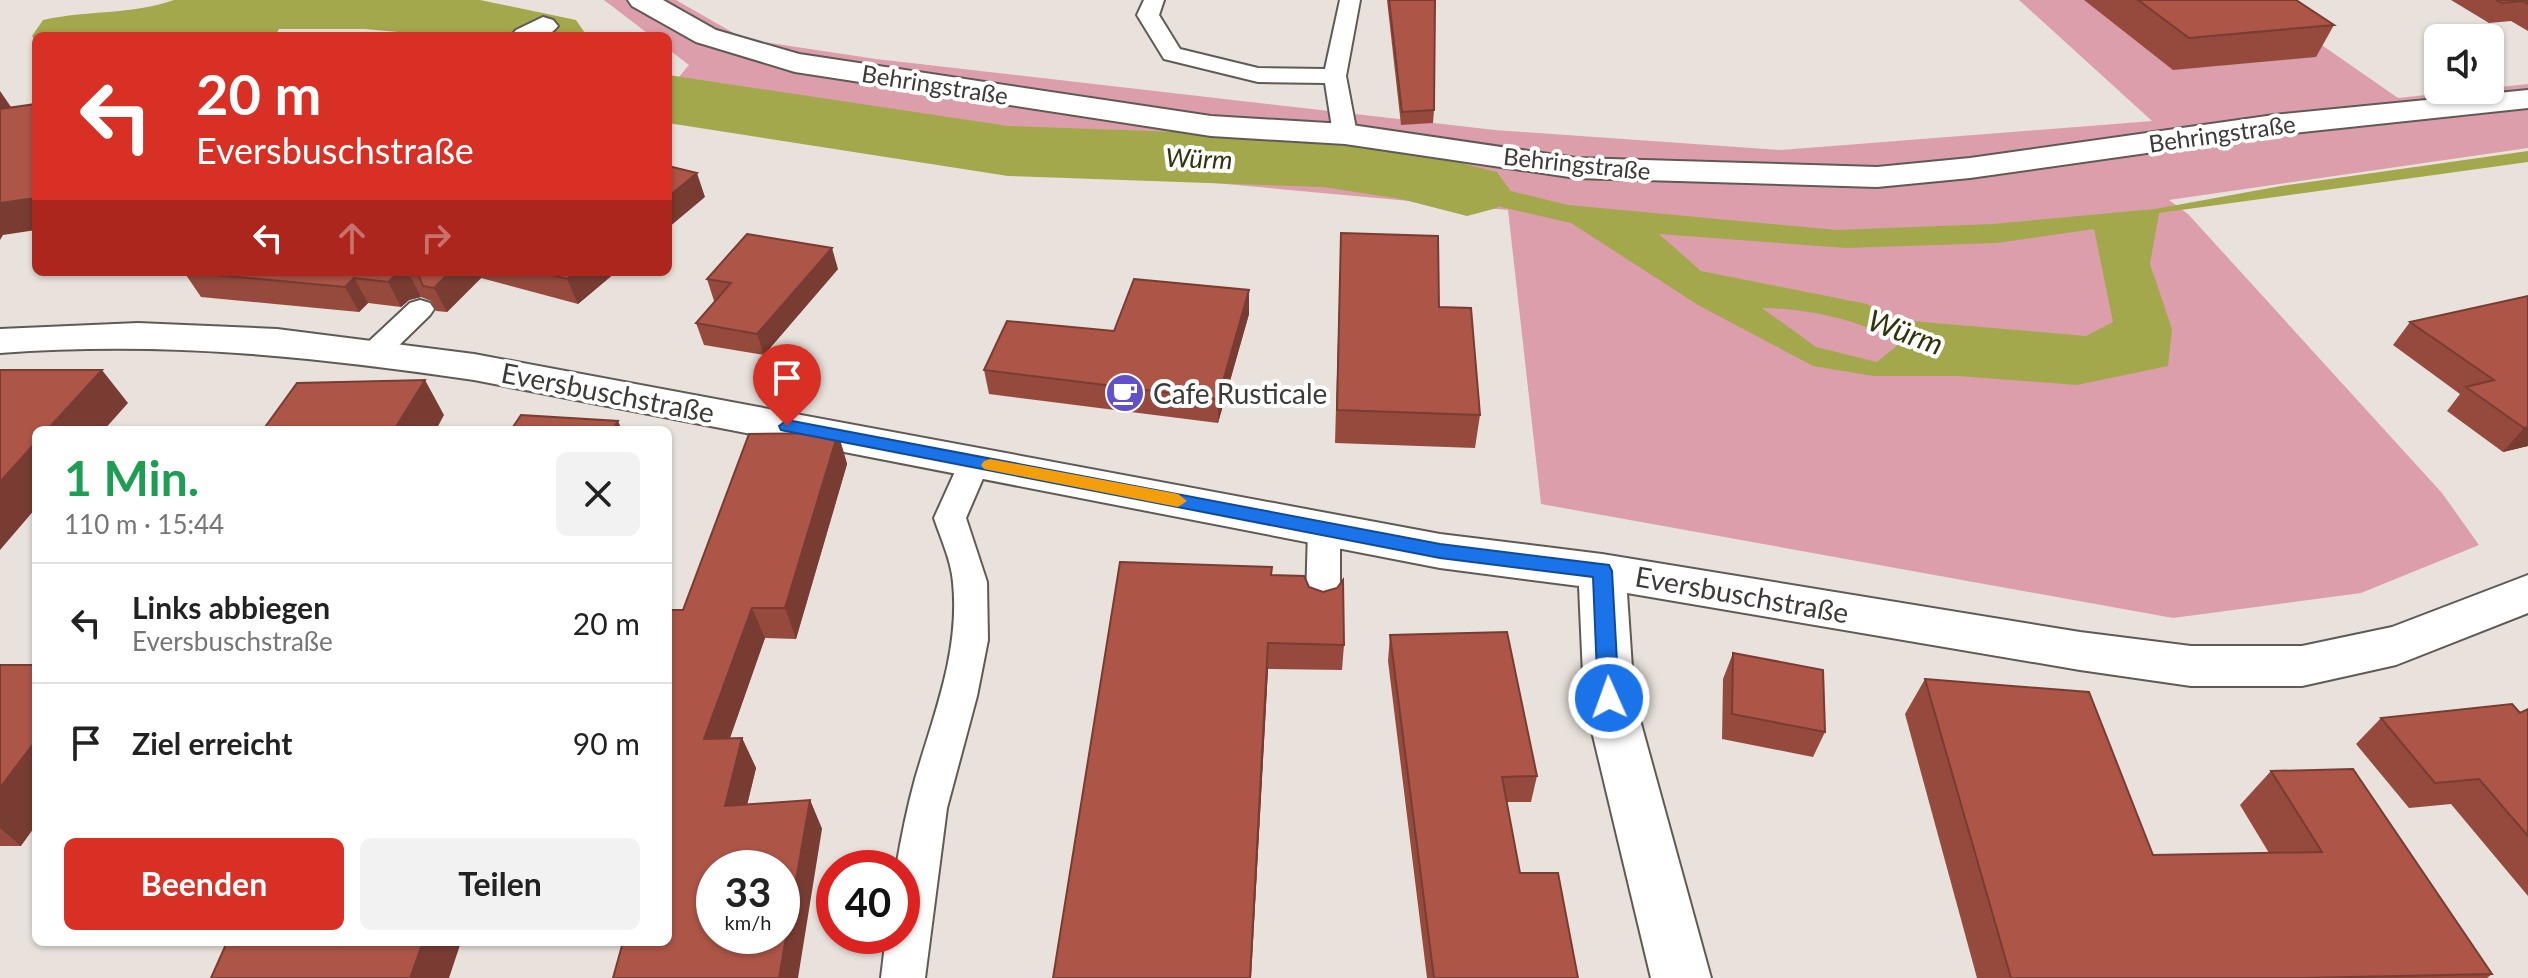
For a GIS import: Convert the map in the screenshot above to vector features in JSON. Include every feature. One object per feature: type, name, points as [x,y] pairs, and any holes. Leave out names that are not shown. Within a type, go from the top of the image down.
[{"type":"street","name":"Behringstraße","points":[[642,0],[706,36],[795,63],[1211,126],[1345,134],[1576,168],[1877,177],[1970,168],[2274,125],[2528,99]]},
{"type":"street","name":"Eversbuschstraße","points":[[0,341],[160,335],[257,340],[474,367],[1440,551],[1602,571],[2080,651],[2191,666],[2302,666],[2396,646],[2475,617],[2528,593]]},
{"type":"street","points":[[1602,571],[1609,698],[1681,978]]},
{"type":"lane","points":[[1154,0],[1148,15],[1172,54],[1258,75],[1335,76]]},
{"type":"lane","points":[[1345,134],[1335,76],[1350,0]]},
{"type":"lane","points":[[374,353],[420,309]]},
{"type":"lane","points":[[903,978],[914,875],[934,782],[960,694],[973,624],[970,579],[950,518],[974,462]]},
{"type":"lane","points":[[1323,602],[1324,529]]},
{"type":"shaded area","points":[[604,0],[676,0],[744,39],[876,59],[1495,130],[1781,150],[2152,121],[2019,0],[2257,0],[2398,98],[2424,95],[2424,104],[2504,104],[2504,87],[2528,84],[2528,148],[2169,200],[2188,214],[2442,493],[2479,545],[2361,593],[2173,618],[1541,504],[1508,210],[1006,164],[672,105],[672,85],[689,65],[672,52],[672,32],[646,32]]},
{"type":"water","points":[[2528,151],[2528,162],[2159,213],[2150,264],[2172,329],[2168,366],[2077,385],[1958,376],[1873,376],[1813,366],[1698,305],[1571,223],[1319,165],[1320,159],[1408,166],[1568,205],[1836,230],[1992,224],[2155,209],[2281,186]],"holes":[[[2094,229],[2113,322],[2086,336],[1900,320],[1867,304],[1701,271],[1659,234],[1846,248],[1997,243]],[[1762,308],[1834,317],[1869,328],[1899,344],[1877,362],[1816,347]]]},
{"type":"building","points":[[1389,0],[1435,0],[1434,110],[1402,112]]},
{"type":"building","points":[[2138,0],[2296,0],[2334,25],[2189,38]]},
{"type":"building","points":[[2496,0],[2528,0],[2528,4],[2524,1],[2502,3]]},
{"type":"building","points":[[32,105],[32,199],[0,203],[0,109]]},
{"type":"building","points":[[672,167],[697,173],[672,194]]},
{"type":"building","points":[[1341,233],[1438,236],[1439,307],[1471,308],[1480,415],[1337,410]]},
{"type":"building","points":[[747,234],[832,248],[757,334],[696,323],[731,283],[707,279]]},
{"type":"building","points":[[227,276],[395,276],[388,282],[354,278],[345,287]]},
{"type":"building","points":[[419,276],[446,276],[434,288],[423,286]]},
{"type":"building","points":[[1134,279],[1249,290],[1218,399],[984,370],[1007,321],[1114,331]]},
{"type":"building","points":[[2528,296],[2528,427],[2524,428],[2466,387],[2494,380],[2410,322]]},
{"type":"building","points":[[0,370],[102,370],[51,426],[32,426],[32,446],[0,482]]},
{"type":"building","points":[[425,380],[396,426],[266,426],[297,383]]},
{"type":"building","points":[[521,415],[618,421],[615,426],[514,426]]},
{"type":"building","points":[[838,433],[785,608],[752,608],[704,739],[742,738],[725,806],[810,800],[800,857],[800,850],[696,850],[696,954],[783,954],[779,978],[613,978],[622,946],[672,946],[672,610],[683,610],[749,434]]},
{"type":"building","points":[[1120,562],[1272,567],[1271,575],[1304,576],[1309,587],[1323,592],[1337,588],[1343,580],[1344,645],[1268,643],[1250,978],[1053,978]]},
{"type":"building","points":[[1507,632],[1537,776],[1502,777],[1520,873],[1558,873],[1578,978],[1434,978],[1390,635]]},
{"type":"building","points":[[1733,653],[1823,670],[1825,732],[1732,714]]},
{"type":"building","points":[[0,665],[32,665],[32,745],[0,788]]},
{"type":"building","points":[[1925,679],[2089,692],[2153,855],[2322,852],[2271,771],[2353,769],[2492,974],[2304,978],[2011,978]]},
{"type":"building","points":[[2512,704],[2520,713],[2528,709],[2528,836],[2479,779],[2435,783],[2381,718]]},
{"type":"building","points":[[225,946],[422,946],[410,978],[211,978]]},
{"type":"waterway","name":"Würm","points":[[167,27],[206,13],[270,8],[365,7],[422,10],[530,32]]},
{"type":"waterway","name":"Würm","points":[[113,32],[191,25],[243,29]]},
{"type":"waterway","name":"Würm","points":[[672,100],[1008,151],[1323,162],[1405,174],[1467,190]]},
{"type":"slow traffic","points":[[990,465],[1178,501]]},
{"type":"place","name":"Cafe Rusticale","points":[[1125,393]]},
{"type":"route","points":[[787,426],[1440,551],[1602,571],[1609,698]]}]
